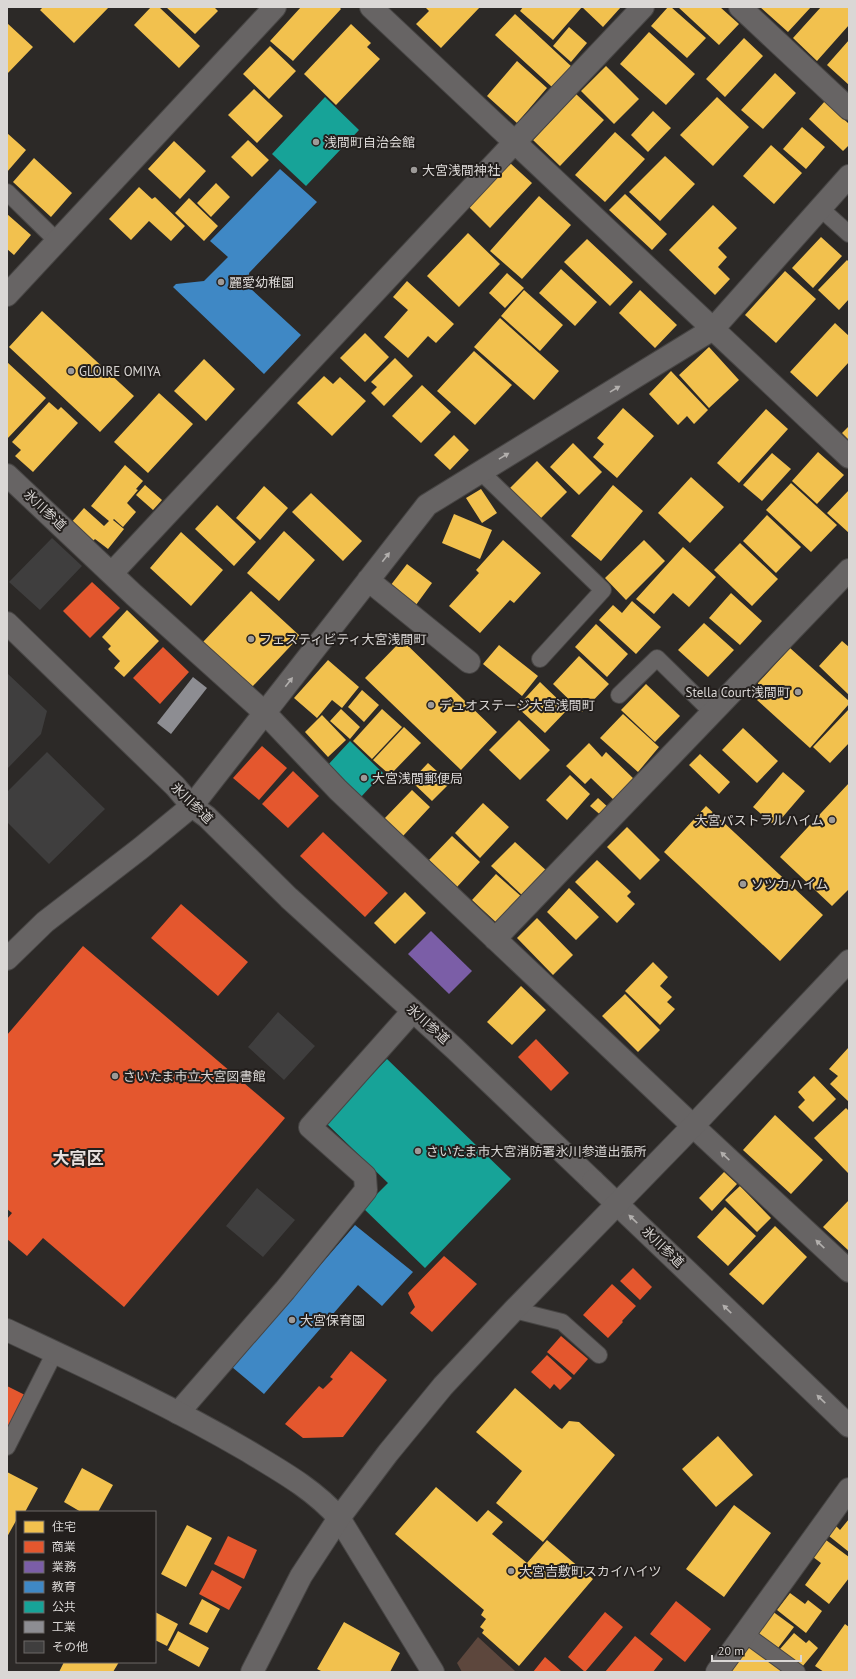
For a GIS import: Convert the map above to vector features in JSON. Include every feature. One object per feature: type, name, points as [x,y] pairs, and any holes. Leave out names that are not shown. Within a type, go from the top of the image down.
[{"type":"street","points":[[7,295],[275,7]]},
{"type":"street","points":[[371,7],[849,457]]},
{"type":"street","points":[[112,573],[642,7]]},
{"type":"street","points":[[740,7],[849,109]]},
{"type":"street","points":[[7,959],[45,922],[141,848],[192,806],[427,505],[713,329],[849,176]]},
{"type":"street","name":"氷川参道","points":[[7,475],[265,713],[338,790],[692,1126],[849,1271]]},
{"type":"street","points":[[495,939],[849,570]]},
{"type":"street","points":[[368,580],[469,662]]},
{"type":"street","name":"氷川参道","points":[[7,623],[175,786],[192,806],[207,817],[289,898],[413,1011],[618,1204],[849,1426]]},
{"type":"street","points":[[252,1672],[301,1576],[339,1518],[388,1453],[443,1386],[849,961]]},
{"type":"street","points":[[178,1413],[285,1290],[366,1190],[365,1176],[310,1127],[413,1011]]},
{"type":"street","points":[[7,1330],[55,1352],[221,1435],[308,1489],[328,1506],[339,1518],[433,1672]]},
{"type":"street","points":[[717,1672],[849,1489]]},
{"type":"lane","points":[[7,192],[57,241]]},
{"type":"lane","points":[[820,208],[849,234]]},
{"type":"lane","points":[[480,471],[603,590],[540,659]]},
{"type":"lane","points":[[618,694],[657,658],[713,713]]},
{"type":"lane","points":[[514,1310],[562,1322],[599,1356]]},
{"type":"lane","points":[[7,1448],[55,1352]]},
{"type":"lane","points":[[744,1634],[797,1672]]},
{"type":"shaded area","points":[[478,1637],[515,1671],[462,1672],[457,1663]]},
{"type":"building: 住宅","points":[[43,7],[109,7],[74,43],[40,10]]},
{"type":"building: 住宅","points":[[151,7],[159,7],[200,46],[179,68],[134,25]]},
{"type":"building: 住宅","points":[[166,7],[214,7],[218,11],[195,34]]},
{"type":"building: 住宅","points":[[301,7],[339,7],[341,9],[293,61],[270,41]]},
{"type":"building: 住宅","points":[[425,7],[480,7],[441,48],[416,24],[429,11]]},
{"type":"building: 住宅","points":[[523,7],[582,7],[553,40],[520,11]]},
{"type":"building: 住宅","points":[[582,7],[621,7],[603,27]]},
{"type":"building: 住宅","points":[[668,7],[671,7],[706,38],[687,58],[651,26]]},
{"type":"building: 住宅","points":[[678,7],[720,7],[739,24],[719,45]]},
{"type":"building: 住宅","points":[[760,7],[811,7],[788,32]]},
{"type":"building: 住宅","points":[[821,7],[849,7],[849,25],[817,61],[793,38]]},
{"type":"building: 住宅","points":[[515,14],[572,67],[552,87],[495,35]]},
{"type":"building: 住宅","points":[[7,23],[33,47],[7,74]]},
{"type":"building: 住宅","points":[[351,24],[371,43],[367,47],[380,59],[336,105],[304,74]]},
{"type":"building: 住宅","points":[[569,27],[587,43],[571,62],[553,46]]},
{"type":"building: 住宅","points":[[649,32],[695,74],[666,105],[620,64]]},
{"type":"building: 住宅","points":[[744,38],[763,56],[725,97],[706,79]]},
{"type":"building: 住宅","points":[[849,40],[849,85],[827,65]]},
{"type":"building: 住宅","points":[[270,46],[296,71],[269,99],[243,74]]},
{"type":"building: 住宅","points":[[517,61],[547,88],[517,123],[487,96]]},
{"type":"building: 住宅","points":[[606,66],[639,99],[614,124],[581,91]]},
{"type":"building: 住宅","points":[[775,73],[796,93],[763,129],[741,110]]},
{"type":"building: 住宅","points":[[254,89],[283,116],[257,143],[228,115]]},
{"type":"building: 住宅","points":[[576,94],[604,120],[560,166],[533,140]]},
{"type":"building: 住宅","points":[[717,97],[749,127],[713,166],[680,135]]},
{"type":"building: 住宅","points":[[825,101],[849,124],[849,145],[843,151],[809,119]]},
{"type":"building: 住宅","points":[[653,111],[671,128],[648,152],[631,135]]},
{"type":"building: 住宅","points":[[802,127],[825,147],[806,169],[783,149]]},
{"type":"building: 住宅","points":[[615,132],[645,159],[605,202],[575,175]]},
{"type":"building: 住宅","points":[[7,133],[26,150],[7,172]]},
{"type":"building: 住宅","points":[[248,140],[269,160],[252,177],[231,157]]},
{"type":"building: 住宅","points":[[174,141],[206,171],[180,199],[148,169]]},
{"type":"building: 住宅","points":[[771,145],[802,173],[774,204],[743,176]]},
{"type":"building: 住宅","points":[[665,156],[695,184],[660,221],[629,192]]},
{"type":"building: 住宅","points":[[34,158],[72,193],[51,217],[13,182]]},
{"type":"building: 住宅","points":[[510,163],[532,183],[490,228],[469,207]]},
{"type":"building: 住宅","points":[[216,183],[230,197],[211,217],[197,203]]},
{"type":"building: 住宅","points":[[139,187],[152,199],[155,197],[185,226],[171,241],[149,221],[131,240],[109,219]]},
{"type":"building: 住宅","points":[[625,194],[667,234],[652,250],[609,210]]},
{"type":"building: 住宅","points":[[539,196],[571,225],[522,279],[490,251]]},
{"type":"building: 住宅","points":[[189,198],[218,226],[204,241],[175,213]]},
{"type":"building: 住宅","points":[[713,205],[737,228],[718,248],[727,257],[718,267],[730,279],[715,295],[669,250]]},
{"type":"building: 住宅","points":[[7,214],[31,235],[14,255],[7,249]]},
{"type":"building: 住宅","points":[[468,233],[500,264],[459,307],[427,276]]},
{"type":"building: 住宅","points":[[821,237],[842,256],[813,288],[792,268]]},
{"type":"building: 住宅","points":[[587,239],[633,282],[610,306],[564,262]]},
{"type":"building: 住宅","points":[[847,260],[849,262],[849,299],[839,310],[818,290]]},
{"type":"building: 住宅","points":[[561,269],[597,302],[575,326],[539,293]]},
{"type":"building: 住宅","points":[[785,271],[816,299],[776,343],[745,315]]},
{"type":"building: 住宅","points":[[507,273],[524,288],[505,308],[489,293]]},
{"type":"building: 住宅","points":[[407,281],[454,324],[436,343],[428,336],[408,358],[384,337],[408,310],[393,297]]},
{"type":"building: 住宅","points":[[524,290],[563,325],[540,351],[501,316]]},
{"type":"building: 住宅","points":[[640,290],[677,325],[655,348],[619,313]]},
{"type":"building: 住宅","name":"GLOIRE OMIYA","points":[[42,311],[134,396],[100,432],[9,347]]},
{"type":"building: 住宅","points":[[500,318],[559,371],[534,400],[474,347]]},
{"type":"building: 住宅","points":[[835,323],[849,336],[849,362],[817,397],[790,372]]},
{"type":"building: 住宅","points":[[365,333],[389,357],[365,382],[340,358]]},
{"type":"building: 住宅","points":[[709,347],[739,380],[709,408],[679,375]]},
{"type":"building: 住宅","points":[[474,351],[512,385],[475,425],[437,391]]},
{"type":"building: 住宅","points":[[395,358],[413,376],[384,406],[371,393],[377,387],[371,382]]},
{"type":"building: 住宅","points":[[204,359],[235,389],[206,421],[174,391]]},
{"type":"building: 住宅","points":[[7,362],[46,398],[7,439]]},
{"type":"building: 住宅","points":[[671,371],[708,410],[694,424],[687,416],[678,425],[649,394]]},
{"type":"building: 住宅","points":[[324,376],[333,384],[340,377],[366,401],[332,436],[297,403]]},
{"type":"building: 住宅","points":[[422,385],[451,412],[421,443],[392,416]]},
{"type":"building: 住宅","points":[[159,393],[193,424],[148,473],[114,442]]},
{"type":"building: 住宅","points":[[49,402],[58,410],[61,407],[78,423],[33,472],[15,456],[21,450],[12,442]]},
{"type":"building: 住宅","points":[[623,408],[654,436],[617,478],[593,457],[604,444],[597,438]]},
{"type":"building: 住宅","points":[[766,409],[788,429],[739,483],[717,463]]},
{"type":"building: 住宅","points":[[849,426],[849,440],[842,433]]},
{"type":"building: 住宅","points":[[454,435],[469,450],[450,470],[434,455]]},
{"type":"building: 住宅","points":[[573,443],[602,472],[579,495],[550,467]]},
{"type":"building: 住宅","points":[[818,452],[844,475],[817,504],[792,481]]},
{"type":"building: 住宅","points":[[772,453],[791,469],[762,501],[743,485]]},
{"type":"building: 住宅","points":[[537,461],[567,492],[538,521],[508,490]]},
{"type":"building: 住宅","points":[[125,465],[143,481],[136,489],[138,490],[127,503],[136,512],[123,527],[114,519],[113,520],[124,529],[108,549],[95,539],[91,543],[70,524],[84,508],[104,526],[109,521],[91,506]]},
{"type":"building: 住宅","points":[[691,477],[724,507],[690,543],[658,513]]},
{"type":"building: 住宅","points":[[791,483],[837,525],[811,552],[766,510]]},
{"type":"building: 住宅","points":[[145,485],[162,500],[153,510],[136,495]]},
{"type":"building: 住宅","points":[[613,485],[643,511],[601,561],[571,536]]},
{"type":"building: 住宅","points":[[264,486],[288,508],[260,540],[236,518]]},
{"type":"building: 住宅","points":[[481,489],[497,513],[482,523],[466,498]]},
{"type":"building: 住宅","points":[[849,490],[849,533],[827,513]]},
{"type":"building: 住宅","points":[[311,493],[362,541],[343,561],[292,512]]},
{"type":"building: 住宅","points":[[217,505],[256,542],[234,566],[195,529]]},
{"type":"building: 住宅","points":[[454,514],[492,530],[480,559],[442,543]]},
{"type":"building: 住宅","points":[[767,515],[801,547],[776,573],[743,541]]},
{"type":"building: 住宅","points":[[284,531],[315,560],[279,601],[247,573]]},
{"type":"building: 住宅","points":[[181,532],[223,570],[191,606],[150,568]]},
{"type":"building: 住宅","points":[[503,540],[541,573],[514,603],[510,600],[480,633],[449,606],[479,573],[476,570]]},
{"type":"building: 住宅","points":[[644,540],[665,561],[626,600],[605,578]]},
{"type":"building: 住宅","points":[[740,543],[778,579],[752,606],[714,570]]},
{"type":"building: 住宅","points":[[683,547],[716,577],[689,607],[673,593],[654,614],[636,599]]},
{"type":"building: 住宅","points":[[407,564],[432,583],[413,609],[387,590]]},
{"type":"building: 住宅","name":"フェスティビティ大宮浅間町","points":[[251,591],[300,636],[252,687],[203,642]]},
{"type":"building: 住宅","points":[[731,593],[762,621],[740,645],[709,618]]},
{"type":"building: 住宅","points":[[632,601],[661,627],[636,654],[599,620],[613,605],[622,613]]},
{"type":"building: 住宅","points":[[127,610],[159,641],[124,677],[114,668],[120,661],[108,649],[111,646],[102,637]]},
{"type":"building: 住宅","points":[[704,623],[734,650],[708,677],[678,650]]},
{"type":"building: 住宅","points":[[596,624],[628,654],[607,677],[575,647]]},
{"type":"building: 住宅","name":"デュオステージ大宮浅間町","points":[[402,640],[497,732],[461,770],[365,678]]},
{"type":"building: 住宅","points":[[842,641],[849,647],[849,695],[819,666]]},
{"type":"building: 住宅","points":[[499,645],[538,676],[522,696],[483,664]]},
{"type":"building: 住宅","name":"Stella Court浅間町","points":[[790,648],[849,701],[849,704],[810,748],[757,700],[758,683]]},
{"type":"building: 住宅","points":[[579,656],[609,684],[582,712],[553,684]]},
{"type":"building: 住宅","points":[[328,660],[359,687],[342,708],[332,700],[317,718],[294,698]]},
{"type":"building: 住宅","points":[[540,682],[568,709],[545,733],[517,707]]},
{"type":"building: 住宅","points":[[646,684],[680,716],[655,742],[621,710]]},
{"type":"building: 住宅","points":[[362,690],[379,705],[364,722],[348,707]]},
{"type":"building: 住宅","points":[[341,709],[360,727],[350,739],[330,721]]},
{"type":"building: 住宅","points":[[382,709],[402,727],[372,759],[353,741]]},
{"type":"building: 住宅","points":[[849,709],[849,743],[830,763],[813,747]]},
{"type":"building: 住宅","points":[[623,714],[659,747],[638,772],[600,738]]},
{"type":"building: 住宅","points":[[322,715],[346,740],[328,757],[305,732]]},
{"type":"building: 住宅","points":[[519,720],[550,750],[520,780],[489,750]]},
{"type":"building: 住宅","points":[[404,727],[421,743],[390,775],[373,760]]},
{"type":"building: 住宅","points":[[743,728],[778,761],[757,783],[722,750]]},
{"type":"building: 住宅","points":[[589,743],[602,757],[606,752],[636,781],[616,802],[591,778],[585,784],[566,766]]},
{"type":"building: 住宅","points":[[700,754],[730,782],[719,794],[689,765]]},
{"type":"building: 住宅","points":[[428,763],[450,783],[432,801],[411,781]]},
{"type":"building: 住宅","points":[[783,772],[805,791],[775,826],[753,807]]},
{"type":"building: 住宅","points":[[570,775],[590,794],[567,820],[546,800]]},
{"type":"building: 住宅","name":"大宮パストラルハイム","points":[[849,783],[849,889],[832,906],[780,857]]},
{"type":"building: 住宅","points":[[412,790],[430,807],[403,836],[384,819]]},
{"type":"building: 住宅","points":[[598,798],[610,809],[603,817],[590,806]]},
{"type":"building: 住宅","points":[[483,803],[509,827],[480,858],[455,833]]},
{"type":"building: 住宅","name":"ソツカハイム","points":[[706,806],[823,915],[780,961],[664,852]]},
{"type":"building: 住宅","points":[[627,827],[660,860],[640,880],[607,847]]},
{"type":"building: 住宅","points":[[452,836],[480,862],[457,887],[429,860]]},
{"type":"building: 住宅","points":[[515,842],[548,872],[524,897],[491,866]]},
{"type":"building: 住宅","points":[[597,860],[631,892],[627,896],[635,904],[617,923],[575,882]]},
{"type":"building: 住宅","points":[[496,874],[523,898],[498,924],[472,900]]},
{"type":"building: 住宅","points":[[569,888],[599,917],[576,940],[547,912]]},
{"type":"building: 住宅","points":[[405,892],[426,913],[395,944],[374,923]]},
{"type":"building: 住宅","points":[[537,918],[573,955],[553,975],[517,938]]},
{"type":"building: 住宅","points":[[653,962],[668,977],[660,986],[672,997],[667,1002],[675,1009],[660,1025],[625,991]]},
{"type":"building: 住宅","points":[[521,986],[546,1010],[512,1045],[487,1022]]},
{"type":"building: 住宅","points":[[625,994],[660,1030],[638,1052],[602,1016]]},
{"type":"building: 住宅","points":[[849,1047],[849,1102],[830,1084],[838,1076],[829,1069]]},
{"type":"building: 住宅","points":[[814,1076],[836,1099],[813,1122],[798,1107],[805,1100],[798,1092]]},
{"type":"building: 住宅","points":[[846,1108],[849,1111],[848,1173],[814,1138]]},
{"type":"building: 住宅","points":[[775,1115],[823,1160],[791,1194],[743,1150]]},
{"type":"building: 住宅","points":[[724,1172],[737,1184],[712,1211],[699,1198]]},
{"type":"building: 住宅","points":[[740,1186],[771,1218],[757,1232],[725,1200]]},
{"type":"building: 住宅","points":[[849,1200],[849,1249],[848,1250],[823,1227]]},
{"type":"building: 住宅","points":[[725,1207],[756,1236],[728,1266],[697,1237]]},
{"type":"building: 住宅","points":[[775,1226],[807,1257],[763,1305],[729,1274]]},
{"type":"building: 住宅","name":"大宮吉敷町スカイハイツ","points":[[515,1388],[559,1427],[562,1429],[569,1421],[579,1422],[615,1455],[543,1542],[496,1503],[522,1471],[476,1432]]},
{"type":"building: 住宅","points":[[718,1436],[753,1475],[716,1507],[682,1469]]},
{"type":"building: 住宅","points":[[82,1468],[113,1485],[99,1511],[79,1511],[64,1502]]},
{"type":"building: 住宅","points":[[7,1472],[38,1488],[26,1511],[16,1511],[16,1521],[7,1537]]},
{"type":"building: 住宅","name":"大宮吉敷町スカイハイツ","points":[[436,1487],[477,1522],[488,1510],[503,1522],[492,1534],[527,1563],[547,1540],[593,1579],[519,1666],[482,1633],[484,1630],[480,1627],[486,1619],[481,1615],[484,1610],[395,1534]]},
{"type":"building: 住宅","points":[[734,1505],[771,1533],[724,1597],[686,1569]]},
{"type":"building: 住宅","points":[[849,1519],[849,1552],[829,1536],[836,1526],[840,1530]]},
{"type":"building: 住宅","points":[[187,1525],[212,1538],[186,1587],[161,1574]]},
{"type":"building: 住宅","points":[[826,1540],[849,1557],[849,1578],[829,1604],[805,1585],[821,1563],[813,1557]]},
{"type":"building: 住宅","points":[[790,1593],[805,1604],[808,1600],[822,1611],[806,1633],[777,1610]]},
{"type":"building: 住宅","points":[[202,1599],[220,1609],[207,1633],[189,1624]]},
{"type":"building: 住宅","points":[[772,1611],[794,1627],[778,1648],[756,1632]]},
{"type":"building: 住宅","points":[[156,1613],[178,1624],[167,1646],[156,1640]]},
{"type":"building: 住宅","points":[[344,1622],[400,1653],[390,1672],[323,1672],[317,1669]]},
{"type":"building: 住宅","points":[[845,1624],[849,1627],[849,1672],[824,1672],[815,1666]]},
{"type":"building: 住宅","points":[[178,1631],[209,1648],[199,1667],[168,1650]]},
{"type":"building: 住宅","points":[[794,1633],[806,1643],[809,1640],[818,1648],[802,1667],[780,1649]]},
{"type":"building: 住宅","points":[[748,1645],[785,1672],[729,1672]]},
{"type":"building: 住宅","points":[[64,1663],[118,1663],[113,1672],[59,1672]]},
{"type":"building: 商業","points":[[92,582],[120,608],[90,638],[63,611]]},
{"type":"building: 商業","points":[[163,647],[189,672],[160,704],[133,678]]},
{"type":"building: 商業","points":[[262,746],[287,768],[259,800],[233,778]]},
{"type":"building: 商業","points":[[293,771],[319,796],[288,828],[262,804]]},
{"type":"building: 商業","points":[[323,832],[388,893],[365,917],[300,856]]},
{"type":"building: 商業","points":[[181,904],[248,962],[218,996],[151,938]]},
{"type":"building: 商業","points":[[83,946],[285,1118],[124,1307],[43,1238],[27,1256],[7,1239],[7,1219],[12,1213],[7,1209],[7,1035]]},
{"type":"building: 商業","points":[[536,1039],[569,1073],[551,1091],[518,1057]]},
{"type":"building: 商業","points":[[444,1256],[477,1284],[432,1332],[410,1313],[415,1307],[408,1293]]},
{"type":"building: 商業","points":[[633,1268],[652,1287],[640,1300],[620,1281]]},
{"type":"building: 商業","points":[[612,1284],[636,1306],[608,1338],[583,1315]]},
{"type":"building: 商業","points":[[561,1336],[588,1359],[574,1375],[547,1352]]},
{"type":"building: 商業","points":[[351,1351],[387,1380],[343,1437],[303,1438],[285,1424],[319,1386],[323,1389],[333,1379],[330,1377]]},
{"type":"building: 商業","points":[[547,1355],[572,1378],[560,1390],[554,1384],[550,1389],[531,1372]]},
{"type":"building: 商業","points":[[7,1386],[25,1395],[7,1430]]},
{"type":"building: 商業","points":[[228,1536],[257,1550],[244,1579],[214,1564]]},
{"type":"building: 商業","points":[[212,1570],[242,1587],[229,1610],[199,1594]]},
{"type":"building: 商業","points":[[676,1601],[711,1629],[685,1662],[650,1634]]},
{"type":"building: 商業","points":[[605,1612],[623,1627],[585,1672],[568,1657]]},
{"type":"building: 商業","points":[[635,1636],[663,1659],[653,1672],[605,1672]]},
{"type":"building: 商業","points":[[545,1657],[562,1672],[533,1672]]},
{"type":"building: 業務","points":[[431,931],[472,971],[449,994],[408,954]]},
{"type":"building: 教育","points":[[280,169],[317,202],[249,273],[250,288],[301,335],[264,374],[173,287],[176,284],[204,281],[228,257],[210,241]]},
{"type":"building: 教育","points":[[355,1225],[413,1272],[382,1306],[358,1285],[264,1394],[232,1367]]},
{"type":"building: 公共","name":"浅間町自治会館","points":[[325,97],[359,130],[306,186],[272,154]]},
{"type":"building: 公共","points":[[350,741],[383,773],[361,797],[327,766]]},
{"type":"building: 公共","name":"さいたま市大宮消防署氷川参道出張所","points":[[387,1059],[511,1179],[425,1268],[363,1208],[388,1183],[326,1123]]},
{"type":"building: 工業","points":[[193,677],[207,688],[171,734],[157,723]]},
{"type":"building: その他","points":[[52,538],[82,566],[40,610],[9,582]]},
{"type":"building: その他","points":[[7,673],[47,711],[41,734],[7,769]]},
{"type":"building: その他","points":[[47,752],[105,809],[49,864],[7,822],[7,792]]},
{"type":"building: その他","points":[[278,1012],[315,1046],[284,1080],[248,1047]]},
{"type":"building: その他","points":[[257,1188],[295,1220],[263,1257],[226,1226]]},
{"type":"place","name":"浅間町自治会館","points":[[316,142]]},
{"type":"place","name":"大宮浅間神社","points":[[414,170]]},
{"type":"place","name":"麗愛幼稚園","points":[[221,282]]},
{"type":"place","name":"GLOIRE OMIYA","points":[[71,371]]},
{"type":"place","name":"フェスティビティ大宮浅間町","points":[[251,639]]},
{"type":"place","name":"Stella Court浅間町","points":[[798,692]]},
{"type":"place","name":"デュオステージ大宮浅間町","points":[[431,705]]},
{"type":"place","name":"大宮浅間郵便局","points":[[364,778]]},
{"type":"place","name":"大宮パストラルハイム","points":[[832,820]]},
{"type":"place","name":"ソツカハイム","points":[[743,884]]},
{"type":"place","name":"さいたま市立大宮図書館","points":[[115,1076]]},
{"type":"place","name":"さいたま市大宮消防署氷川参道出張所","points":[[418,1151]]},
{"type":"place","name":"大宮保育園","points":[[292,1320]]},
{"type":"place","name":"大宮吉敷町スカイハイツ","points":[[511,1571]]},
{"type":"district","name":"大宮区","points":[[78,1158]]}]
